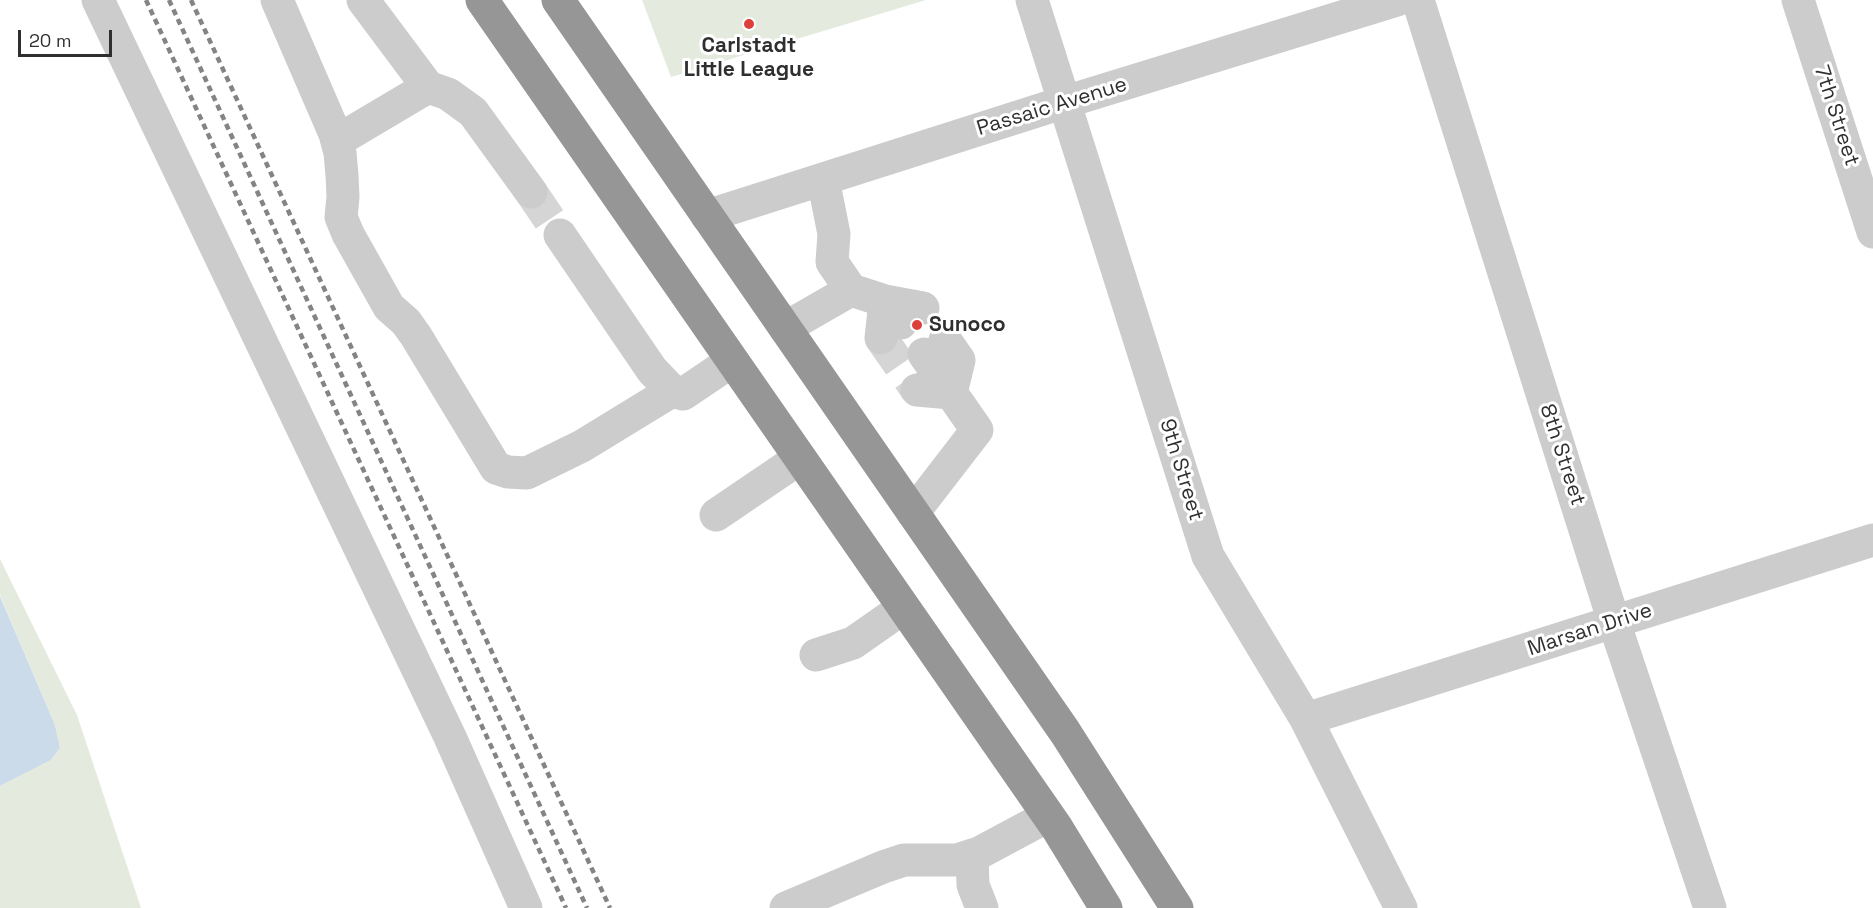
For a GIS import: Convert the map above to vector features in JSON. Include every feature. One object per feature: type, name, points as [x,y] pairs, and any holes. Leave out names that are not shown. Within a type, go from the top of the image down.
[{"type":"highway","points":[[482,0],[1048,816],[1106,908]]},
{"type":"highway","points":[[558,0],[1065,732],[1177,908]]},
{"type":"street","points":[[98,0],[450,737],[526,908]]},
{"type":"street","points":[[277,0],[337,141],[342,175],[342,217],[348,234],[389,307],[406,322],[416,336],[496,468],[508,472],[527,473],[582,446],[672,391]]},
{"type":"street","points":[[363,0],[428,87],[448,94],[473,112],[531,192]]},
{"type":"street","name":"9th Street","points":[[1032,0],[1208,556],[1306,719],[1401,908]]},
{"type":"street","name":"Passaic Avenue","points":[[707,216],[1065,102],[1397,0]]},
{"type":"street","name":"8th Street","points":[[1418,0],[1614,622],[1710,908]]},
{"type":"street","name":"7th Street","points":[[1798,0],[1873,232]]},
{"type":"street","points":[[337,141],[428,87]]},
{"type":"street","points":[[823,179],[834,234],[832,262],[851,290],[898,317]]},
{"type":"street","points":[[560,235],[652,370],[672,391],[682,394],[732,360]]},
{"type":"street","points":[[785,328],[851,290]]},
{"type":"street","points":[[913,513],[977,430],[951,393],[934,347]]},
{"type":"street","points":[[917,390],[951,393]]},
{"type":"street","points":[[716,515],[800,458]]},
{"type":"street","name":"Marsan Drive","points":[[1306,719],[1873,540]]},
{"type":"street","points":[[816,655],[853,643],[903,608]]},
{"type":"street","points":[[786,908],[904,860],[957,861],[1048,816]]},
{"type":"street","points":[[972,855],[973,885],[982,908]]},
{"type":"shaded area","name":"Carlstadt Little League","points":[[642,0],[926,0],[671,77]]},
{"type":"shaded area","points":[[0,559],[77,715],[141,908],[0,908],[0,786],[51,760],[60,748],[55,725],[0,595]]},
{"type":"water","points":[[0,596],[55,725],[60,748],[51,760],[0,786]]},
{"type":"tunnel","points":[[531,192],[560,235]]},
{"type":"tunnel","points":[[881,338],[917,390]]},
{"type":"railway","points":[[146,0],[566,908]]},
{"type":"railway","points":[[169,0],[587,908]]},
{"type":"railway","points":[[191,0],[610,908]]},
{"type":"place","name":"Carlstadt Little League","points":[[749,24]]},
{"type":"place","name":"Sunoco","points":[[917,325]]}]
